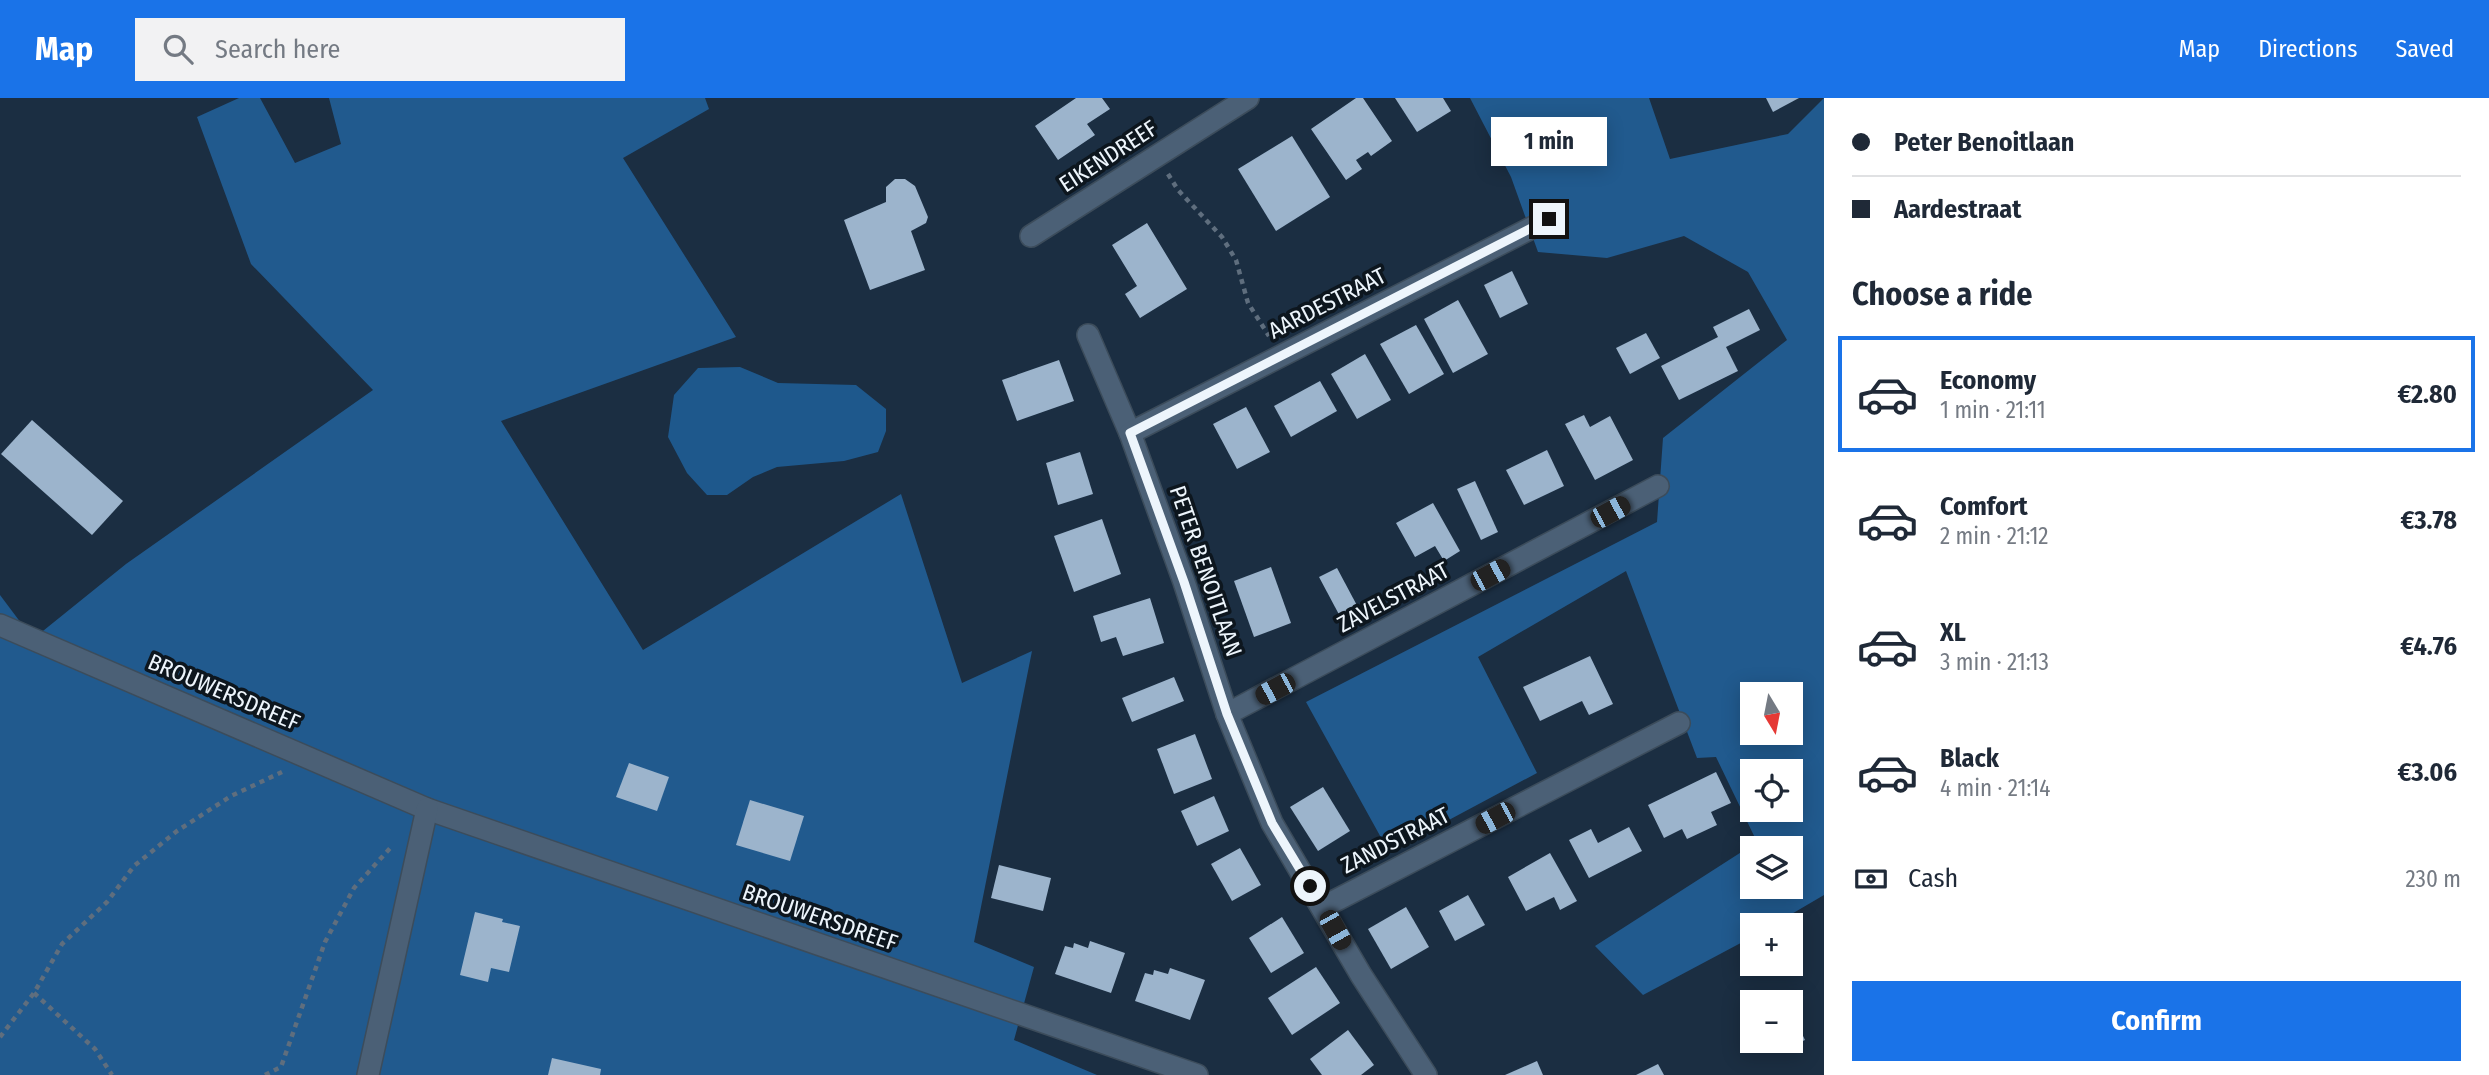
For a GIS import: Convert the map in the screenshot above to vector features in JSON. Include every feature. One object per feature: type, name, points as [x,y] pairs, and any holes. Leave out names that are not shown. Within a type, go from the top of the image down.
[{"type":"street","name":"EIKENDREEF","points":[[1031,236],[1248,98]]},
{"type":"street","name":"AARDESTRAAT","points":[[1130,433],[1549,219]]},
{"type":"street","name":"PETER BENOITLAAN","points":[[1088,335],[1130,433],[1184,582],[1227,714],[1272,823],[1361,975],[1426,1075]]},
{"type":"street","name":"ZAVELSTRAAT","points":[[1227,714],[1658,486]]},
{"type":"street","name":"BROUWERSDREEF","points":[[0,625],[427,809],[1197,1075]]},
{"type":"street","name":"ZANDSTRAAT","points":[[1323,907],[1679,723]]},
{"type":"street","points":[[368,1075],[427,809]]},
{"type":"path","points":[[1155,156],[1178,190],[1222,237],[1236,260],[1248,303],[1280,356]]},
{"type":"path","points":[[0,1037],[34,993],[62,944],[107,902],[134,866],[177,831],[231,796],[312,758]]},
{"type":"path","points":[[265,1075],[281,1067],[325,942],[354,888],[400,839]]},
{"type":"path","points":[[34,993],[95,1049],[112,1075]]},
{"type":"shaded area","points":[[239,98],[260,98],[295,163],[341,144],[329,98],[705,98],[709,109],[623,158],[736,337],[501,421],[643,650],[901,494],[962,683],[1032,651],[974,942],[1034,967],[1014,1040],[1097,1075],[0,1075],[0,595],[33,639],[126,564],[373,390],[251,264],[197,117]]},
{"type":"shaded area","points":[[1470,98],[1649,98],[1670,159],[1788,134],[1824,98],[1824,895],[1793,913],[1740,913],[1740,943],[1643,995],[1595,946],[1740,853],[1740,899],[1803,899],[1803,836],[1754,836],[1747,822],[1803,822],[1803,759],[1740,759],[1740,807],[1716,757],[1697,758],[1626,571],[1478,657],[1537,773],[1389,852],[1306,702],[1657,522],[1663,438],[1787,340],[1748,272],[1684,236],[1607,258],[1538,252],[1511,177]]},
{"type":"shaded area","points":[[740,367],[778,383],[856,385],[886,409],[886,431],[878,452],[844,461],[777,467],[753,477],[727,495],[707,495],[687,473],[668,437],[674,395],[698,368]]},
{"type":"building","points":[[1076,98],[1102,98],[1110,109],[1087,124],[1095,135],[1058,160],[1035,126]]},
{"type":"building","points":[[1356,98],[1363,98],[1392,141],[1371,156],[1368,152],[1356,160],[1362,169],[1346,180],[1311,129]]},
{"type":"building","points":[[1395,98],[1443,98],[1451,111],[1417,132]]},
{"type":"building","points":[[1766,98],[1799,98],[1773,112]]},
{"type":"building","points":[[1292,136],[1330,197],[1276,231],[1238,169]]},
{"type":"building","points":[[895,179],[905,179],[915,186],[928,217],[926,223],[911,231],[925,270],[870,290],[844,220],[886,202],[886,187]]},
{"type":"building","points":[[1147,223],[1187,289],[1140,318],[1125,294],[1137,286],[1112,245]]},
{"type":"building","points":[[1512,271],[1528,304],[1500,318],[1484,285]]},
{"type":"building","points":[[1458,300],[1488,354],[1453,373],[1424,319]]},
{"type":"building","points":[[1749,309],[1760,330],[1726,347],[1738,371],[1679,400],[1661,366],[1718,337],[1713,327]]},
{"type":"building","points":[[1416,325],[1444,374],[1409,394],[1380,344]]},
{"type":"building","points":[[1646,333],[1660,358],[1630,374],[1616,348]]},
{"type":"building","points":[[1365,354],[1391,400],[1357,419],[1331,374]]},
{"type":"building","points":[[1059,360],[1074,401],[1017,421],[1002,380]]},
{"type":"building","points":[[1320,381],[1337,411],[1291,437],[1274,406]]},
{"type":"building","points":[[1246,407],[1270,452],[1237,469],[1213,424]]},
{"type":"building","points":[[1584,415],[1590,427],[1610,416],[1633,460],[1595,480],[1565,424]]},
{"type":"building","points":[[32,420],[123,501],[92,535],[1,454]]},
{"type":"building","points":[[1547,450],[1564,486],[1524,505],[1506,470]]},
{"type":"building","points":[[1080,452],[1093,494],[1058,505],[1046,463]]},
{"type":"building","points":[[1475,481],[1498,532],[1481,540],[1457,489]]},
{"type":"building","points":[[1433,503],[1460,551],[1444,561],[1435,546],[1415,557],[1396,523]]},
{"type":"building","points":[[1102,519],[1121,574],[1074,592],[1054,536]]},
{"type":"building","points":[[1271,567],[1291,623],[1254,637],[1234,581]]},
{"type":"building","points":[[1337,568],[1361,613],[1343,622],[1319,577]]},
{"type":"building","points":[[1150,598],[1164,643],[1123,656],[1116,637],[1101,642],[1093,616]]},
{"type":"building","points":[[1590,656],[1613,704],[1589,715],[1582,701],[1540,721],[1523,687]]},
{"type":"building","points":[[1174,677],[1184,701],[1132,722],[1122,698]]},
{"type":"building","points":[[1195,734],[1212,779],[1174,794],[1157,749]]},
{"type":"building","points":[[629,763],[669,777],[657,811],[616,797]]},
{"type":"building","points":[[1716,772],[1731,803],[1711,812],[1717,825],[1687,839],[1682,829],[1664,838],[1648,805]]},
{"type":"building","points":[[1323,787],[1350,831],[1318,851],[1290,807]]},
{"type":"building","points":[[1214,796],[1229,831],[1197,846],[1181,811]]},
{"type":"building","points":[[750,800],[804,816],[790,861],[736,845]]},
{"type":"building","points":[[1629,827],[1642,851],[1589,878],[1569,840],[1591,829],[1598,843]]},
{"type":"building","points":[[1240,848],[1261,885],[1232,901],[1211,864]]},
{"type":"building","points":[[1550,853],[1577,901],[1560,910],[1554,897],[1526,911],[1508,877]]},
{"type":"building","points":[[999,865],[1051,878],[1043,911],[991,898]]},
{"type":"building","points":[[1468,895],[1485,925],[1455,941],[1439,911]]},
{"type":"building","points":[[1406,907],[1429,947],[1391,969],[1368,929]]},
{"type":"building","points":[[475,912],[520,926],[509,972],[491,968],[488,982],[460,975]]},
{"type":"building","points":[[1282,917],[1304,953],[1271,973],[1249,938]]},
{"type":"building","points":[[1090,941],[1125,953],[1111,993],[1055,974],[1065,946],[1073,948],[1074,943],[1088,948]]},
{"type":"building","points":[[1316,967],[1340,1003],[1292,1035],[1268,998]]},
{"type":"building","points":[[1170,968],[1205,980],[1190,1020],[1135,1001],[1145,973],[1153,975],[1154,970],[1168,974]]},
{"type":"building","points":[[1348,1030],[1374,1065],[1361,1075],[1322,1075],[1310,1059]]},
{"type":"building","points":[[552,1058],[601,1069],[600,1075],[548,1075]]},
{"type":"building","points":[[1537,1061],[1543,1075],[1505,1075]]},
{"type":"building","points":[[1658,1064],[1664,1075],[1636,1075]]},
{"type":"route","points":[[1310,886],[1272,823],[1227,714],[1184,582],[1130,433],[1549,219]]}]
